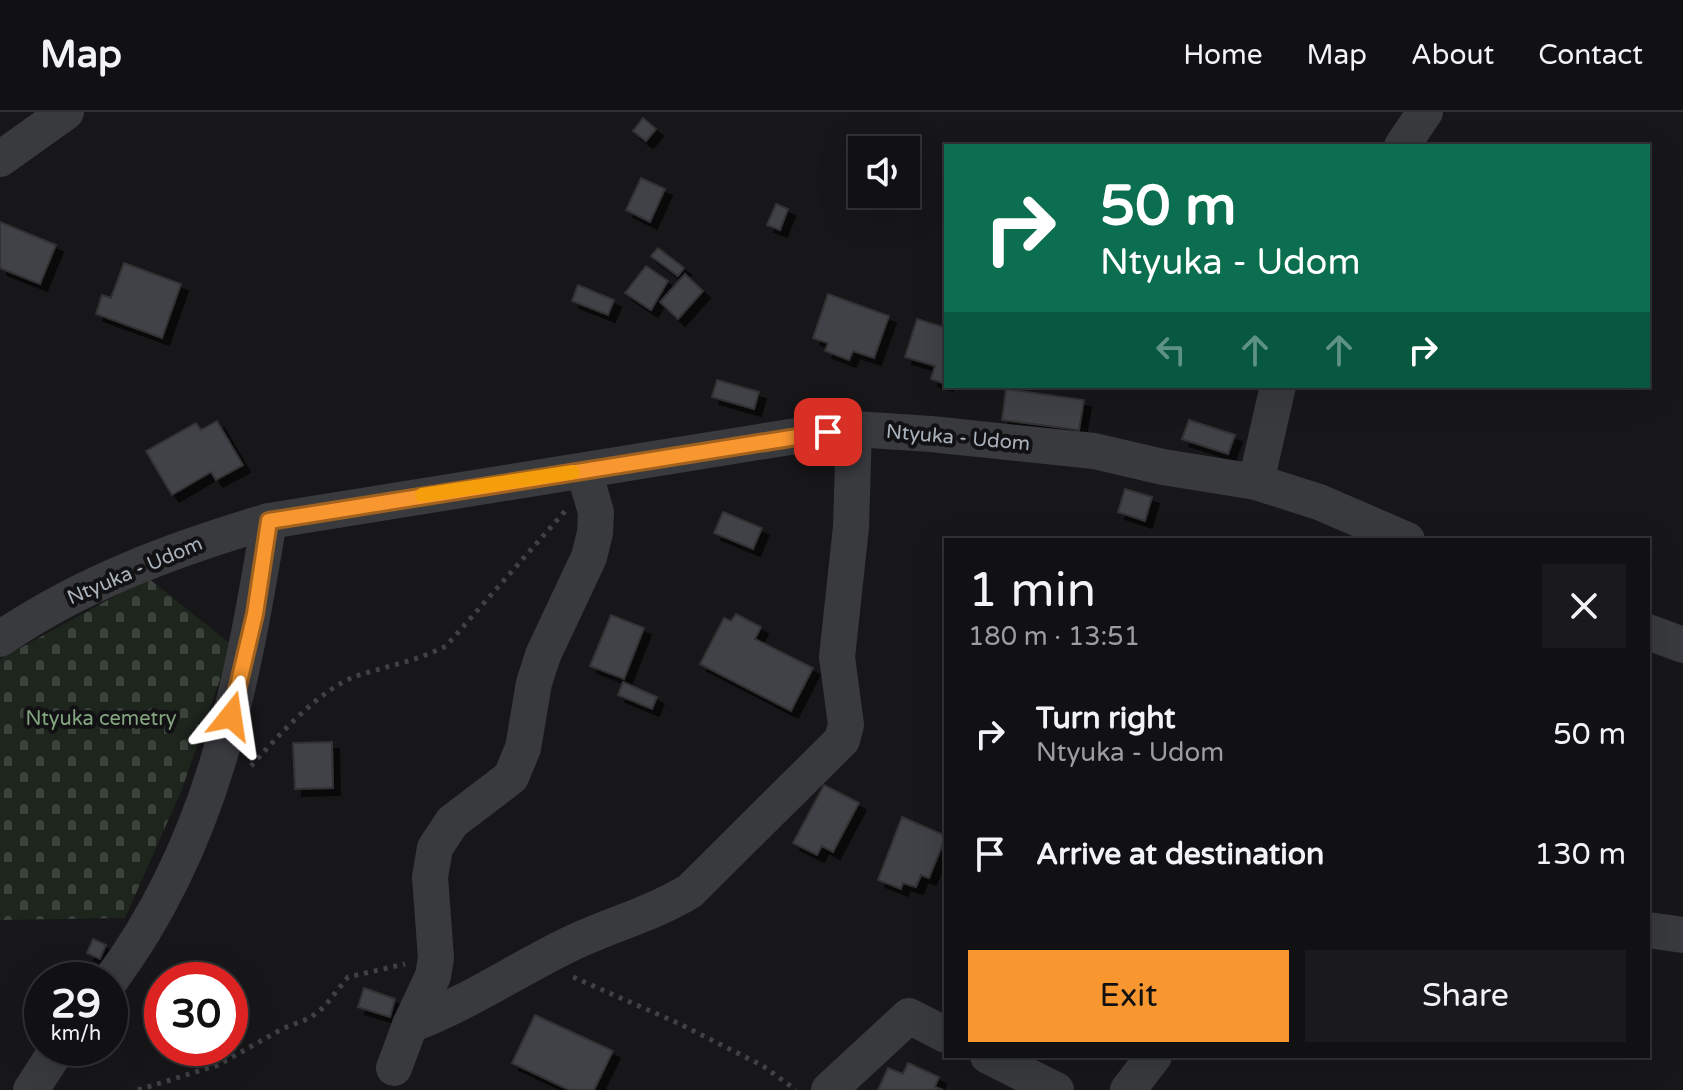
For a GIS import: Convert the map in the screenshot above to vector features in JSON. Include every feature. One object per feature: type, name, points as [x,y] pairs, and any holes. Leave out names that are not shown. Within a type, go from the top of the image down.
[{"type":"street","points":[[0,159],[66,112]]},
{"type":"street","points":[[1403,144],[1425,112]]},
{"type":"street","points":[[1256,482],[1278,388]]},
{"type":"street","points":[[410,1025],[445,1012],[595,932],[670,903],[690,891],[842,740],[846,725],[837,657],[851,527],[854,429]]},
{"type":"street","name":"Ntyuka - Udom","points":[[0,639],[86,590],[149,560],[199,541],[269,521],[588,481],[802,435],[854,429],[1094,451],[1163,467],[1256,482],[1319,502],[1402,538]]},
{"type":"street","points":[[394,1068],[427,989],[436,958],[430,877],[435,848],[452,822],[500,787],[511,777],[518,763],[543,655],[589,557],[595,533],[596,512],[588,481]]},
{"type":"street","points":[[123,962],[177,869],[212,783],[255,614],[269,521]]},
{"type":"street","points":[[1650,633],[1683,645]]},
{"type":"street","points":[[1650,930],[1683,935]]},
{"type":"street","points":[[829,1090],[909,1016],[944,1034]]},
{"type":"street","points":[[992,1058],[1056,1090]]},
{"type":"street","points":[[1128,1090],[1152,1058]]},
{"type":"street","points":[[31,1090],[46,1066]]},
{"type":"path","points":[[247,771],[336,685],[356,676],[425,657],[446,646],[588,481]]},
{"type":"path","points":[[138,1090],[218,1065],[284,1028],[310,1018],[324,1007],[348,977],[436,958]]},
{"type":"path","points":[[536,961],[680,1024],[763,1066],[796,1090]]},
{"type":"green space","name":"Ntyuka cemetry","points":[[148,578],[232,645],[182,789],[125,918],[0,920],[0,659]]},
{"type":"building","points":[[643,118],[656,129],[646,141],[633,131]]},
{"type":"building","points":[[641,178],[665,189],[650,222],[626,210]]},
{"type":"building","points":[[776,204],[788,209],[780,230],[767,225]]},
{"type":"building","points":[[0,222],[56,245],[40,284],[0,268]]},
{"type":"building","points":[[658,248],[684,268],[678,276],[651,256]]},
{"type":"building","points":[[124,263],[181,284],[162,338],[96,314],[102,295],[111,298]]},
{"type":"building","points":[[646,266],[668,281],[651,310],[625,293]]},
{"type":"building","points":[[685,274],[703,291],[678,319],[660,302]]},
{"type":"building","points":[[578,285],[614,300],[608,315],[572,301]]},
{"type":"building","points":[[828,294],[889,316],[874,358],[853,351],[849,360],[825,351],[828,343],[813,338]]},
{"type":"building","points":[[917,319],[944,327],[944,383],[931,379],[935,366],[905,357]]},
{"type":"building","points":[[717,380],[759,392],[754,409],[712,397]]},
{"type":"building","points":[[1006,389],[1084,400],[1079,430],[1002,420]]},
{"type":"building","points":[[1189,420],[1235,435],[1228,454],[1182,439]]},
{"type":"building","points":[[217,421],[243,465],[216,480],[211,472],[172,495],[146,451],[196,423],[201,430]]},
{"type":"building","points":[[1125,489],[1152,497],[1145,521],[1118,512]]},
{"type":"building","points":[[723,512],[762,528],[753,549],[714,533]]},
{"type":"building","points":[[736,614],[761,627],[755,639],[813,668],[791,711],[700,664],[724,618],[731,621]]},
{"type":"building","points":[[611,615],[644,628],[624,679],[590,666]]},
{"type":"building","points":[[623,682],[657,697],[652,709],[618,695]]},
{"type":"building","points":[[332,742],[333,788],[295,789],[293,743]]},
{"type":"building","points":[[824,785],[859,803],[833,852],[822,846],[817,855],[793,843]]},
{"type":"building","points":[[902,817],[944,835],[929,878],[921,875],[916,887],[903,883],[901,889],[878,880]]},
{"type":"building","points":[[93,939],[106,945],[100,959],[87,953]]},
{"type":"building","points":[[364,988],[395,999],[390,1017],[358,1007]]},
{"type":"building","points":[[535,1015],[613,1051],[594,1090],[569,1090],[512,1063]]},
{"type":"building","points":[[908,1063],[939,1077],[935,1087],[943,1090],[878,1090],[888,1068],[903,1074]]},
{"type":"slow traffic","points":[[422,495],[573,472]]},
{"type":"route","points":[[231,716],[255,614],[269,521],[828,432]]}]
